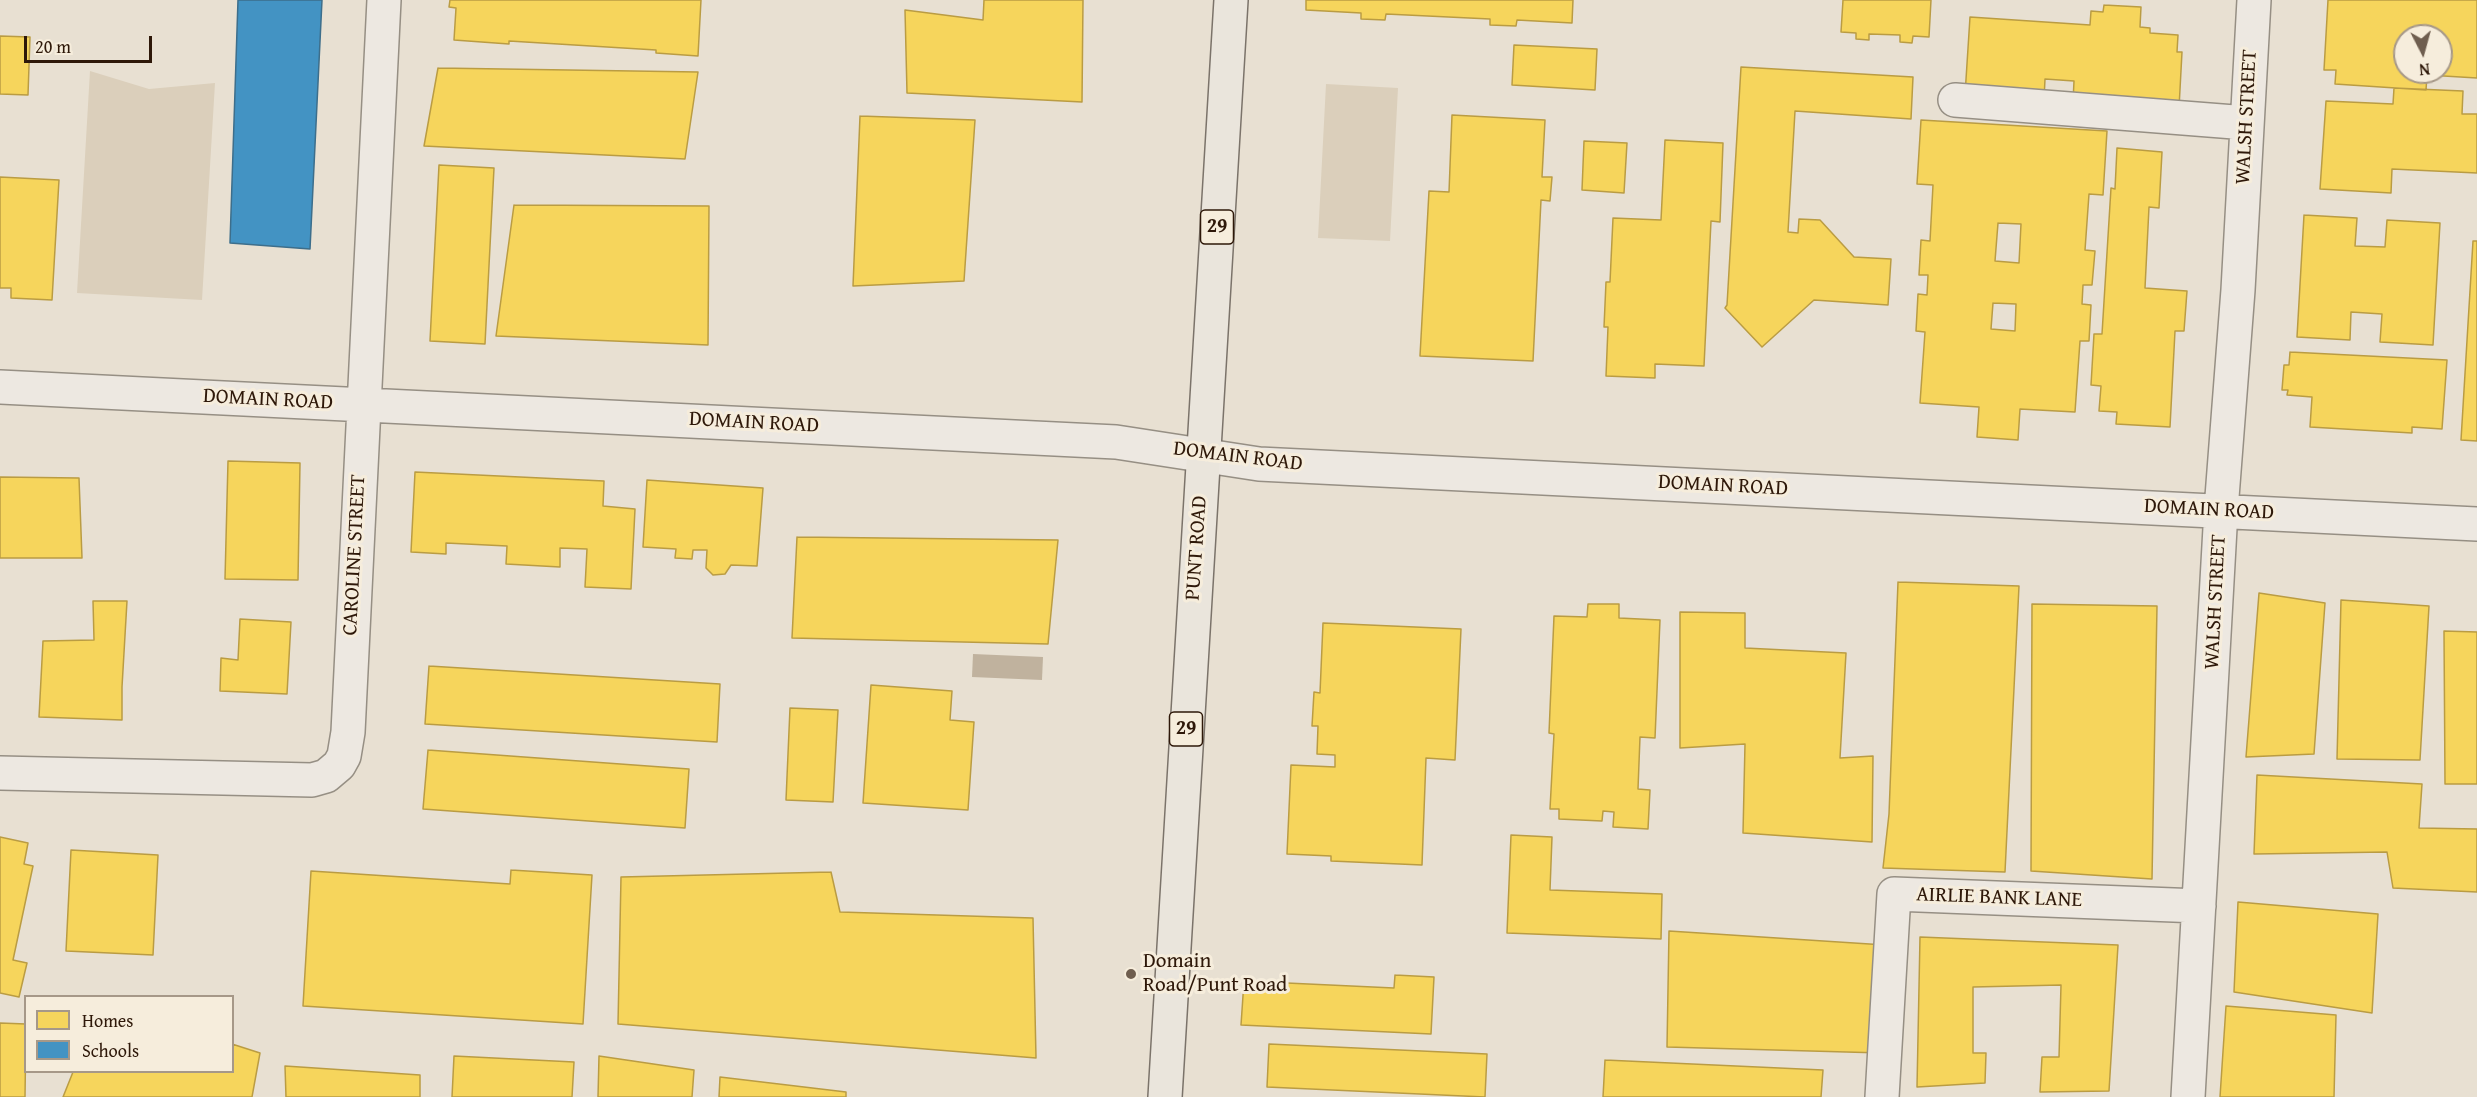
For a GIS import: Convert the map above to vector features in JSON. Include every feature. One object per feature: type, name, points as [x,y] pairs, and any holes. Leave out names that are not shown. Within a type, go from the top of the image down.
[{"type":"highway","name":"PUNT ROAD","points":[[1165,1097],[1231,0]]},
{"type":"street","name":"CAROLINE STREET","points":[[0,772],[312,780],[333,772],[344,756],[347,739],[384,0]]},
{"type":"street","name":"WALSH STREET","points":[[2188,1097],[2221,510],[2238,290],[2254,0]]},
{"type":"street","points":[[1955,100],[2247,123]]},
{"type":"street","name":"DOMAIN ROAD","points":[[0,387],[1133,443],[1259,464],[2477,524]]},
{"type":"street","name":"AIRLIE BANK LANE","points":[[1882,1097],[1894,894],[2199,906]]},
{"type":"shaded area","points":[[90,71],[149,89],[215,83],[202,300],[77,293]]},
{"type":"shaded area","points":[[1326,84],[1398,88],[1390,241],[1318,238]]},
{"type":"shaded area","points":[[973,654],[1043,657],[1042,680],[972,677]]},
{"type":"building: Homes","points":[[450,0],[701,0],[698,56],[656,53],[656,50],[454,40],[456,8],[449,7]]},
{"type":"building: Homes","points":[[984,0],[1083,0],[1082,102],[907,93],[905,10],[983,20]]},
{"type":"building: Homes","points":[[1306,0],[1573,0],[1572,23],[1517,20],[1516,26],[1490,25],[1490,19],[1386,14],[1385,20],[1361,19],[1361,13],[1306,10]]},
{"type":"building: Homes","points":[[1843,0],[1931,0],[1929,37],[1913,36],[1912,43],[1900,42],[1900,35],[1869,34],[1869,40],[1856,39],[1856,33],[1841,32]]},
{"type":"building: Homes","points":[[2328,0],[2477,0],[2477,78],[2453,77],[2453,24],[2393,24],[2393,84],[2426,84],[2426,90],[2335,84],[2336,70],[2324,70]]},
{"type":"building: Homes","points":[[2104,5],[2141,7],[2140,27],[2150,28],[2150,33],[2178,35],[2177,52],[2182,52],[2179,108],[2073,102],[2074,81],[2045,79],[2044,100],[1965,95],[1970,17],[2090,25],[2091,11],[2103,12]]},
{"type":"building: Homes","points":[[0,36],[30,37],[28,95],[0,94]]},
{"type":"building: Homes","points":[[1514,45],[1597,49],[1595,90],[1512,85]]},
{"type":"building: Homes","points":[[1741,67],[1913,77],[1911,119],[1795,111],[1788,232],[1798,233],[1799,219],[1820,220],[1854,257],[1891,259],[1888,305],[1814,300],[1762,347],[1725,308]]},
{"type":"building: Homes","points":[[438,68],[698,72],[685,159],[424,146]]},
{"type":"building: Homes","points":[[2394,88],[2463,91],[2462,114],[2477,114],[2477,173],[2392,169],[2391,193],[2320,189],[2326,101],[2393,104]]},
{"type":"building: Homes","points":[[1452,115],[1545,120],[1542,177],[1552,177],[1550,201],[1541,200],[1533,361],[1420,356],[1429,191],[1449,192]]},
{"type":"building: Homes","points":[[860,116],[975,120],[964,281],[853,286]]},
{"type":"building: Homes","points":[[1921,120],[2107,131],[2103,195],[2089,194],[2085,250],[2095,251],[2092,285],[2083,285],[2082,304],[2091,305],[2089,341],[2080,341],[2075,412],[2020,409],[2018,440],[1977,437],[1979,407],[1920,403],[1925,332],[1916,331],[1918,294],[1927,295],[1928,275],[1919,275],[1921,240],[1930,241],[1933,185],[1917,184]],"holes":[[[1998,223],[2021,224],[2019,263],[1995,261]],[[1993,303],[2016,304],[2015,331],[1991,329]]]},
{"type":"building: Homes","points":[[1665,140],[1723,143],[1720,222],[1711,221],[1704,366],[1655,364],[1655,378],[1606,376],[1608,327],[1604,327],[1606,282],[1610,282],[1613,218],[1661,220]]},
{"type":"building: Homes","points":[[1584,141],[1627,143],[1624,193],[1582,190]]},
{"type":"building: Homes","points":[[2117,148],[2162,152],[2159,208],[2149,207],[2145,288],[2187,291],[2184,331],[2175,331],[2170,427],[2116,424],[2117,412],[2099,411],[2101,386],[2091,385],[2094,334],[2102,334],[2111,188],[2115,189]]},
{"type":"building: Homes","points":[[439,165],[494,168],[485,344],[430,341]]},
{"type":"building: Homes","points":[[0,177],[59,180],[52,300],[11,298],[11,288],[0,288]]},
{"type":"building: Homes","points":[[514,205],[709,206],[708,345],[496,336]]},
{"type":"building: Homes","points":[[2304,215],[2357,218],[2355,246],[2385,247],[2387,220],[2440,223],[2433,345],[2380,342],[2382,314],[2351,312],[2350,340],[2297,337]]},
{"type":"building: Homes","points":[[2473,241],[2477,241],[2477,441],[2461,440]]},
{"type":"building: Homes","points":[[2290,352],[2447,360],[2442,429],[2412,427],[2412,433],[2310,427],[2312,397],[2287,395],[2288,390],[2282,390],[2284,365],[2289,365]]},
{"type":"building: Homes","points":[[228,461],[300,463],[298,580],[225,579]]},
{"type":"building: Homes","points":[[415,472],[604,481],[603,506],[635,509],[631,589],[585,587],[587,549],[560,548],[560,567],[506,564],[507,546],[446,543],[446,554],[411,552]]},
{"type":"building: Homes","points":[[0,477],[79,478],[82,558],[0,558]]},
{"type":"building: Homes","points":[[647,480],[763,488],[757,566],[731,565],[725,574],[713,575],[706,568],[707,550],[693,550],[692,559],[675,558],[676,549],[643,547]]},
{"type":"building: Homes","points":[[797,537],[1058,540],[1048,644],[792,638]]},
{"type":"building: Homes","points":[[1898,582],[2019,586],[2005,872],[1883,868],[1889,814]]},
{"type":"building: Homes","points":[[2259,593],[2325,603],[2314,754],[2246,757]]},
{"type":"building: Homes","points":[[2341,600],[2429,606],[2420,760],[2337,759]]},
{"type":"building: Homes","points":[[93,601],[127,601],[122,720],[39,717],[43,641],[94,640]]},
{"type":"building: Homes","points":[[1588,604],[1619,604],[1619,618],[1660,620],[1655,738],[1640,737],[1638,789],[1650,790],[1648,829],[1613,827],[1614,812],[1603,811],[1602,821],[1559,819],[1559,809],[1550,809],[1554,734],[1549,733],[1554,616],[1587,617]]},
{"type":"building: Homes","points":[[2032,604],[2157,606],[2152,879],[2031,871]]},
{"type":"building: Homes","points":[[1680,612],[1745,613],[1745,648],[1846,653],[1840,758],[1873,756],[1872,842],[1743,833],[1745,744],[1680,748]]},
{"type":"building: Homes","points":[[240,619],[291,622],[287,694],[220,691],[221,658],[238,660]]},
{"type":"building: Homes","points":[[1323,623],[1461,629],[1455,760],[1426,758],[1422,865],[1331,861],[1331,856],[1287,854],[1291,765],[1335,767],[1335,755],[1317,754],[1318,726],[1312,726],[1314,692],[1320,693]]},
{"type":"building: Homes","points":[[2444,631],[2477,632],[2477,784],[2445,784]]},
{"type":"building: Homes","points":[[429,666],[720,684],[717,742],[425,724]]},
{"type":"building: Homes","points":[[871,685],[952,691],[950,720],[974,722],[968,810],[863,803]]},
{"type":"building: Homes","points":[[790,708],[838,710],[833,802],[786,800]]},
{"type":"building: Homes","points":[[428,750],[689,769],[685,828],[423,809]]},
{"type":"building: Homes","points":[[2257,775],[2422,784],[2419,828],[2477,829],[2477,892],[2393,888],[2387,852],[2254,854]]},
{"type":"building: Homes","points":[[1511,835],[1552,837],[1550,890],[1662,894],[1661,939],[1507,933]]},
{"type":"building: Homes","points":[[0,837],[28,843],[24,864],[33,866],[13,960],[27,963],[19,997],[0,993]]},
{"type":"building: Homes","points":[[71,850],[158,855],[153,955],[66,951]]},
{"type":"building: Homes","points":[[511,870],[592,875],[583,1024],[303,1006],[311,871],[510,884]]},
{"type":"building: Homes","points":[[831,872],[840,912],[1033,918],[1036,1058],[618,1024],[621,877]]},
{"type":"building: Homes","points":[[2238,902],[2378,914],[2372,1013],[2234,992]]},
{"type":"building: Homes","points":[[1669,931],[1885,945],[1882,1053],[1667,1047]]},
{"type":"building: Homes","points":[[1920,937],[2118,945],[2109,1091],[2040,1092],[2042,1057],[2059,1057],[2061,985],[1973,987],[1973,1053],[1986,1053],[1985,1083],[1917,1087]]},
{"type":"building: Homes","points":[[1395,975],[1434,977],[1431,1034],[1241,1025],[1244,981],[1394,988]]},
{"type":"building: Homes","points":[[2226,1006],[2336,1015],[2334,1097],[2220,1097]]},
{"type":"building: Homes","points":[[0,1023],[24,1024],[25,1097],[0,1097]]},
{"type":"building: Homes","points":[[1269,1044],[1487,1054],[1485,1097],[1267,1087]]},
{"type":"building: Homes","points":[[234,1045],[260,1053],[252,1097],[63,1097],[73,1073],[234,1073]]},
{"type":"building: Homes","points":[[454,1056],[574,1062],[572,1097],[452,1097]]},
{"type":"building: Homes","points":[[599,1056],[694,1070],[692,1097],[598,1097]]},
{"type":"building: Homes","points":[[1605,1060],[1823,1070],[1821,1097],[1603,1097]]},
{"type":"building: Homes","points":[[285,1066],[420,1075],[420,1097],[286,1097]]},
{"type":"building: Homes","points":[[720,1077],[846,1092],[846,1097],[719,1097]]},
{"type":"building: Schools","points":[[238,0],[322,0],[310,249],[230,243]]},
{"type":"place","name":"Domain Road/Punt Road","points":[[1131,974]]}]
